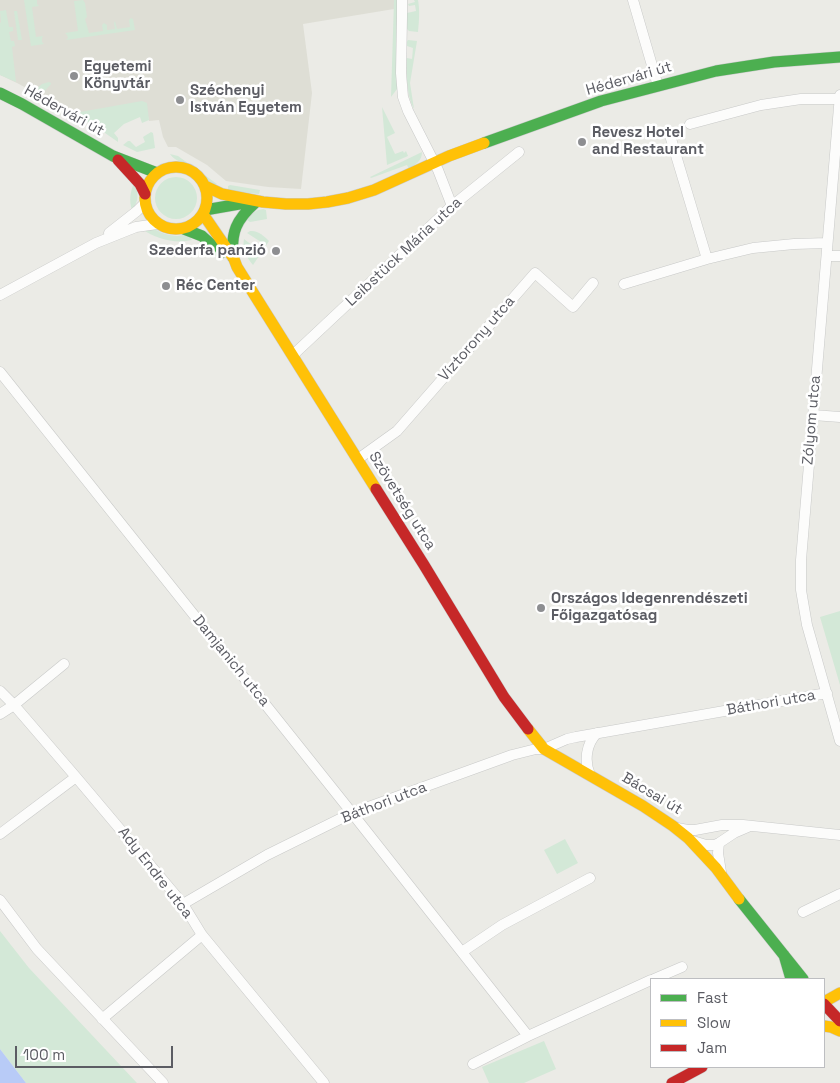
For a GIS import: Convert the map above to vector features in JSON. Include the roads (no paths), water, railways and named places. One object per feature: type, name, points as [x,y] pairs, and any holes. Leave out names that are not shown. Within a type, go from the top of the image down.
[{"type":"street","points":[[402,0],[401,73],[403,97],[434,162],[452,206]]},
{"type":"street","points":[[633,0],[658,86]]},
{"type":"street","name":"Hédervári út","points":[[205,186],[222,194],[259,202],[308,204],[348,198],[374,190],[434,162],[601,101],[716,71],[774,62],[840,57]]},
{"type":"street","name":"Hédervári út","points":[[0,93],[113,156],[157,173]]},
{"type":"street","name":"Zólyom utca","points":[[840,95],[800,560],[801,590],[807,625],[840,741]]},
{"type":"street","points":[[690,124],[761,104],[801,99],[840,99]]},
{"type":"street","points":[[669,132],[707,259]]},
{"type":"street","name":"Leibstück Mária utca","points":[[293,355],[452,206],[519,152]]},
{"type":"street","name":"Hédervári út","points":[[113,156],[140,184],[145,198]]},
{"type":"street","points":[[178,167],[186,169],[194,173],[205,186],[207,202],[204,212],[192,226],[175,230],[166,228],[151,218],[147,211],[145,198],[147,186],[157,173],[169,168],[178,167]]},
{"type":"street","points":[[96,243],[138,211],[145,198]]},
{"type":"street","points":[[235,263],[232,245],[236,224],[243,213],[259,202]]},
{"type":"street","name":"Hédervári út","points":[[204,212],[233,204],[259,202]]},
{"type":"street","name":"Szövetség utca","points":[[204,212],[504,697],[544,749]]},
{"type":"street","points":[[0,295],[96,243],[136,227],[158,224]]},
{"type":"street","name":"Szövetség utca","points":[[184,229],[202,236],[235,263]]},
{"type":"street","points":[[624,284],[707,259],[753,248],[828,243]]},
{"type":"street","points":[[826,256],[840,256]]},
{"type":"street","name":"Víztorony utca","points":[[358,459],[396,431],[535,273],[573,307],[594,283]]},
{"type":"street","name":"Damjanich utca","points":[[0,372],[352,812],[528,1036]]},
{"type":"street","points":[[813,415],[840,417]]},
{"type":"street","points":[[0,714],[14,705],[64,664]]},
{"type":"street","name":"Ady Endre utca","points":[[0,691],[76,776],[183,904],[202,935],[324,1083]]},
{"type":"street","name":"Báthori utca","points":[[183,904],[267,855],[352,812],[512,755],[544,749],[567,739],[597,733],[827,693]]},
{"type":"street","points":[[590,775],[587,764],[588,750],[592,738],[597,733]]},
{"type":"street","name":"Bácsai út","points":[[544,749],[643,806],[673,826],[688,830],[722,825],[754,826],[840,835]]},
{"type":"street","points":[[0,834],[76,776]]},
{"type":"street","points":[[673,826],[694,842],[711,846],[720,843],[718,859],[723,877]]},
{"type":"street","name":"Bácsai út","points":[[720,843],[734,833],[754,826]]},
{"type":"street","points":[[688,838],[723,877],[756,922],[802,978]]},
{"type":"street","points":[[462,952],[502,924],[590,878]]},
{"type":"street","points":[[804,912],[840,894]]},
{"type":"street","points":[[0,900],[37,949],[163,1083]]},
{"type":"street","points":[[102,1019],[202,935]]},
{"type":"street","points":[[784,955],[792,978]]},
{"type":"street","points":[[657,978],[682,967]]},
{"type":"street","points":[[473,1064],[528,1036],[650,981]]},
{"type":"street","points":[[825,1002],[840,993]]},
{"type":"street","points":[[825,1004],[840,1021]]},
{"type":"street","points":[[825,1026],[840,1032]]},
{"type":"street","points":[[672,1083],[700,1068]]},
{"type":"water","points":[[0,1049],[26,1083],[0,1083]]},
{"type":"place","name":"Egyetemi Könyvtár","points":[[74,76]]},
{"type":"place","name":"Széchenyi István Egyetem","points":[[180,100]]},
{"type":"place","name":"Revesz Hotel and Restaurant","points":[[582,142]]},
{"type":"place","name":"Szederfa panzió","points":[[276,251]]},
{"type":"place","name":"Réc Center","points":[[166,286]]},
{"type":"place","name":"Országos Idegenrendészeti Főigazgatósag","points":[[541,608]]}]
